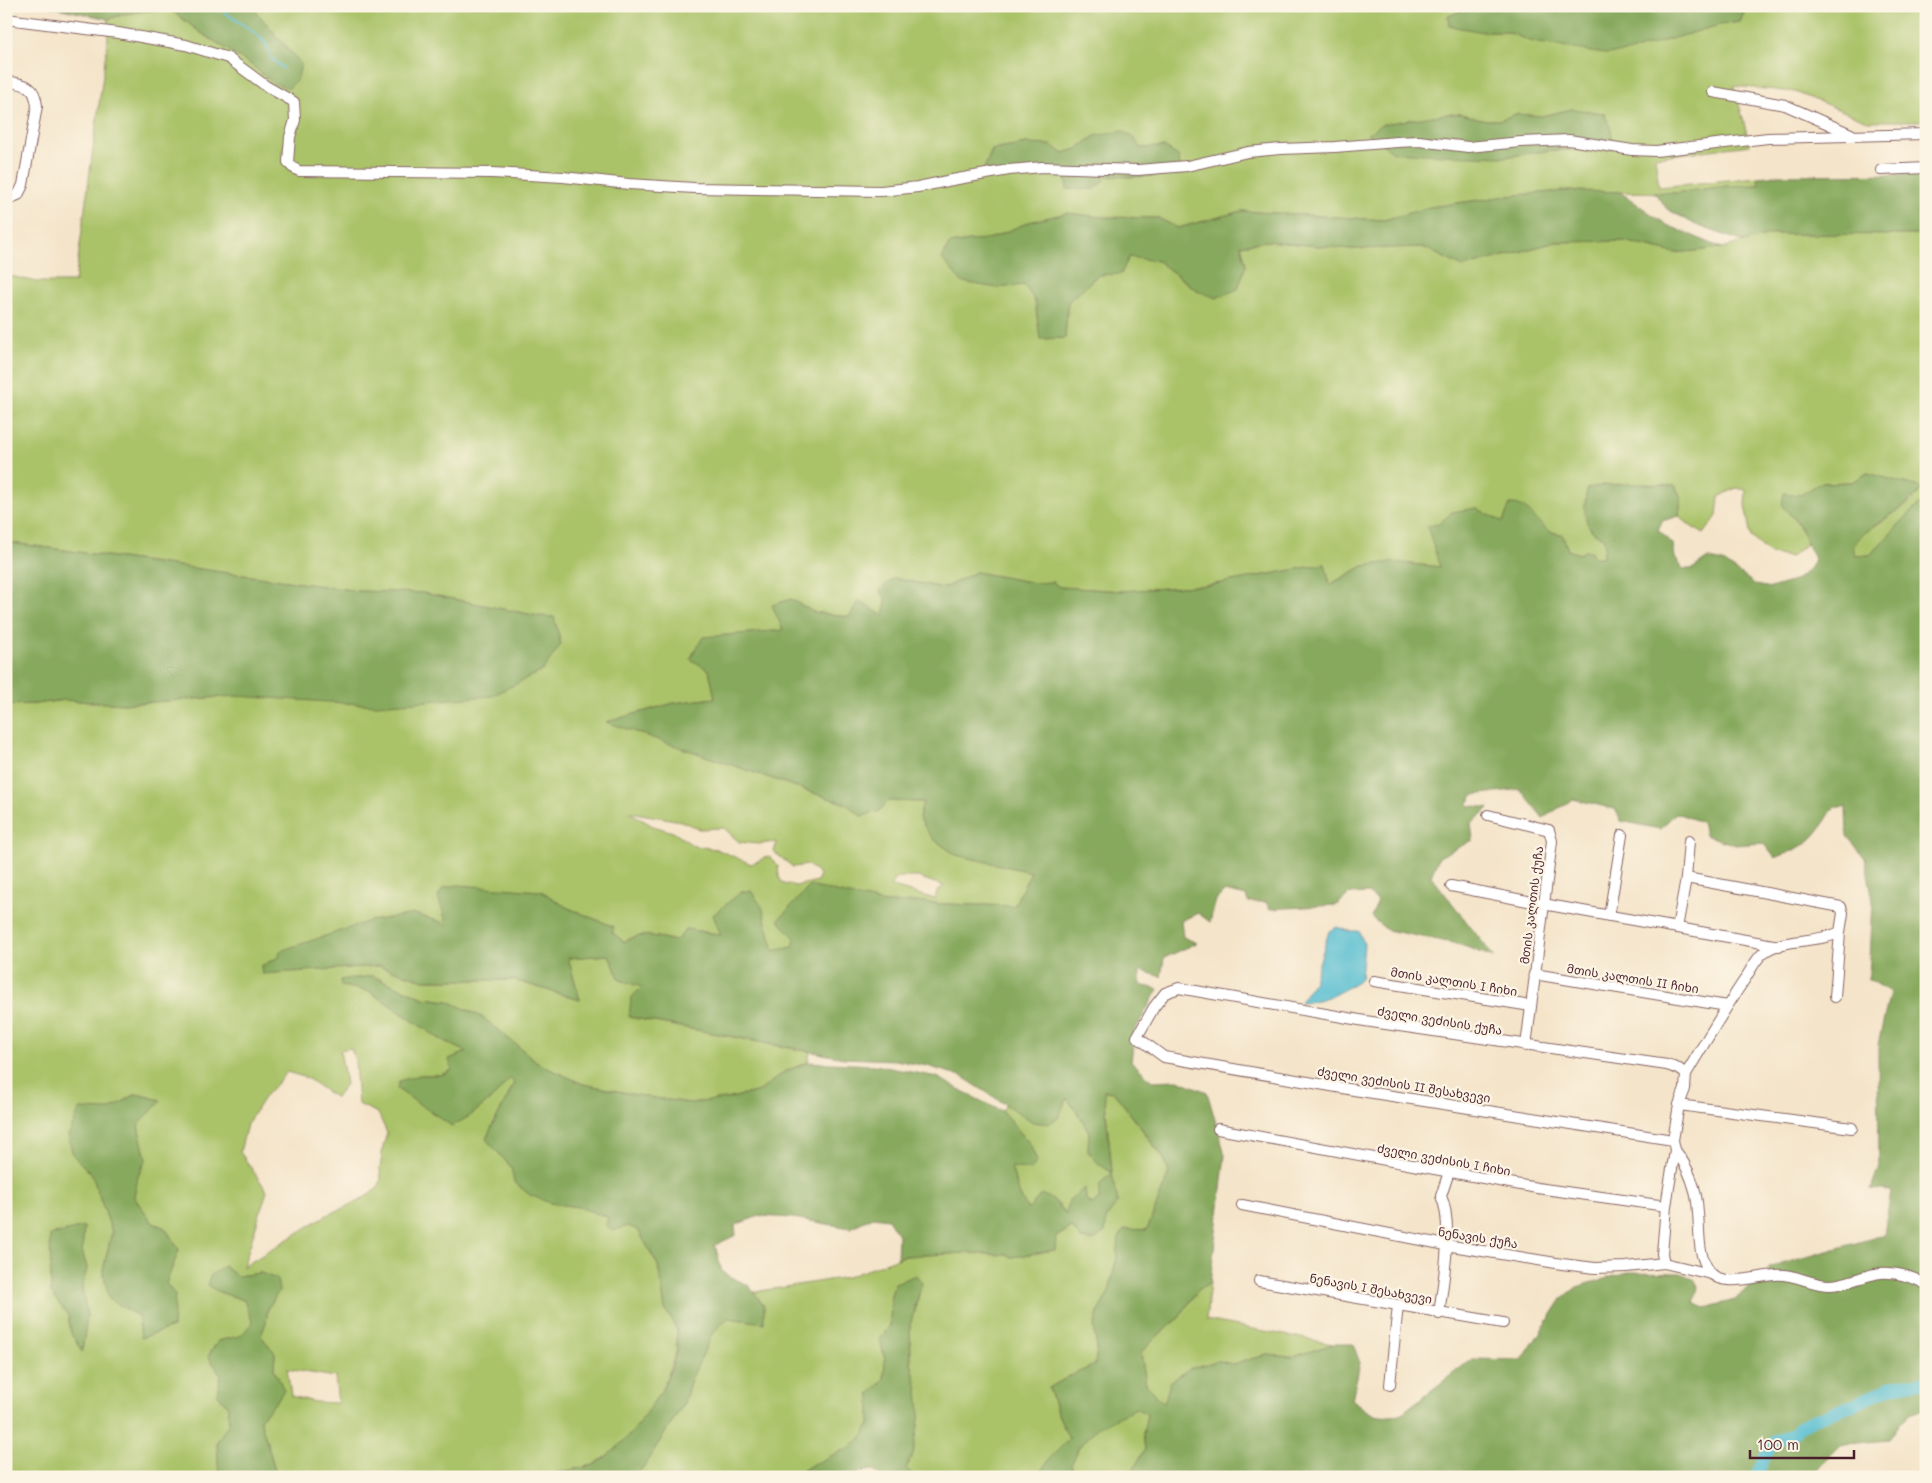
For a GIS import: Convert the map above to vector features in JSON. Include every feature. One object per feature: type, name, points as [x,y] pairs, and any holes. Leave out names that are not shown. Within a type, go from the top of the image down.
[{"type":"street","points":[[6,19],[118,33],[186,45],[228,58],[266,86],[294,102],[295,120],[290,137],[288,162],[299,171],[492,174],[563,177],[694,188],[881,191],[918,188],[1010,170],[1042,167],[1138,170],[1187,166],[1248,152],[1336,148],[1397,142],[1419,141],[1468,147],[1569,140],[1632,150],[1656,151],[1768,138],[1926,134]]},
{"type":"street","points":[[6,81],[26,84],[36,96],[37,106],[23,185],[18,194],[6,200]]},
{"type":"street","points":[[1713,92],[1785,105],[1854,136]]},
{"type":"street","points":[[1881,170],[1926,168]]},
{"type":"street","name":"მთის კალთის ქუჩა","points":[[1488,814],[1549,830],[1552,841],[1526,1046]]},
{"type":"street","points":[[1609,916],[1622,835]]},
{"type":"street","points":[[1677,928],[1686,878],[1689,841]]},
{"type":"street","points":[[1686,878],[1841,907],[1843,913],[1835,997]]},
{"type":"street","points":[[1451,886],[1780,946]]},
{"type":"street","points":[[1664,1263],[1662,1254],[1666,1206],[1679,1105],[1685,1089],[1686,1074],[1727,1006],[1762,954],[1780,946],[1802,940],[1831,936],[1840,932]]},
{"type":"street","name":"მთის კალთის II ჩიხი","points":[[1534,974],[1727,1006]]},
{"type":"street","name":"მთის კალთის I ჩიხი","points":[[1374,980],[1531,1006]]},
{"type":"street","name":"ძველი ვეძისის ქუჩა","points":[[1137,1037],[1154,1007],[1165,993],[1179,988],[1364,1021],[1667,1065],[1679,1069],[1686,1074]]},
{"type":"street","name":"ძველი ვეძისის II შესახვევი","points":[[1137,1037],[1164,1057],[1674,1145]]},
{"type":"street","points":[[1679,1105],[1852,1128]]},
{"type":"street","name":"ძველი ვეძისის I ჩიხი","points":[[1218,1129],[1537,1188],[1666,1206]]},
{"type":"street","points":[[1674,1145],[1692,1180],[1698,1213],[1700,1244],[1704,1262],[1711,1274],[1727,1281],[1778,1274],[1797,1276],[1818,1284],[1829,1285],[1876,1273],[1891,1272],[1914,1278],[1926,1284]]},
{"type":"street","name":"ნენავის I შესახვევი","points":[[1259,1281],[1439,1314],[1446,1245],[1445,1205],[1441,1196],[1449,1172]]},
{"type":"street","name":"ნენავის ქუჩა","points":[[1242,1205],[1446,1245],[1595,1268],[1664,1263],[1711,1274]]},
{"type":"street","points":[[1390,1385],[1398,1305]]},
{"type":"street","points":[[1439,1314],[1503,1323]]},
{"type":"green space","points":[[48,6],[251,6],[301,64],[298,78],[289,88],[273,83],[253,66],[200,32],[172,11],[146,11],[108,19]]},
{"type":"green space","points":[[251,6],[1489,6],[1464,10],[1483,32],[1507,32],[1533,42],[1565,46],[1654,43],[1719,25],[1740,22],[1745,10],[1744,6],[1926,6],[1926,121],[1868,121],[1795,92],[1734,86],[1750,145],[1655,157],[1659,187],[1758,177],[1759,185],[1726,186],[1675,193],[1563,191],[1507,196],[1430,207],[1384,220],[1242,211],[1178,228],[1158,218],[1100,217],[1067,213],[1029,222],[992,238],[949,244],[997,288],[1024,285],[1035,301],[1040,338],[1065,338],[1067,302],[1098,275],[1121,273],[1129,257],[1158,261],[1198,291],[1246,265],[1241,245],[1266,241],[1351,249],[1423,247],[1463,267],[1556,242],[1624,241],[1675,253],[1722,248],[1773,234],[1926,235],[1926,499],[1870,555],[1855,556],[1852,545],[1861,535],[1914,500],[1868,473],[1852,482],[1820,483],[1801,495],[1786,510],[1798,523],[1807,543],[1791,557],[1770,554],[1751,537],[1745,505],[1746,490],[1736,488],[1719,497],[1717,516],[1704,534],[1679,516],[1681,499],[1675,485],[1602,485],[1605,549],[1602,557],[1594,558],[1585,551],[1580,554],[1568,550],[1561,534],[1547,531],[1510,504],[1503,522],[1452,512],[1439,525],[1441,567],[1391,562],[1363,566],[1329,585],[1325,564],[1210,585],[1122,591],[1059,587],[1053,582],[1035,583],[976,572],[944,588],[893,578],[886,600],[884,616],[849,617],[813,612],[791,599],[783,630],[709,670],[715,698],[674,703],[607,722],[846,804],[862,816],[879,811],[888,801],[923,802],[919,818],[932,838],[956,855],[1031,872],[1014,906],[924,902],[885,903],[810,887],[793,947],[773,951],[762,907],[721,935],[687,929],[676,941],[643,936],[624,942],[612,932],[614,927],[566,907],[541,891],[447,924],[414,914],[279,957],[261,966],[262,973],[379,966],[424,980],[514,980],[580,1000],[568,958],[609,955],[620,980],[642,986],[629,1017],[810,1052],[808,1062],[784,1072],[760,1091],[726,1099],[690,1103],[647,1097],[583,1084],[541,1065],[482,1017],[448,1001],[424,998],[372,976],[342,986],[369,991],[440,1039],[467,1052],[450,1059],[452,1070],[441,1075],[420,1075],[426,1108],[452,1125],[483,1104],[510,1078],[514,1083],[486,1139],[512,1167],[514,1182],[550,1203],[578,1207],[609,1217],[638,1230],[658,1265],[665,1309],[677,1329],[677,1350],[662,1390],[634,1430],[615,1450],[594,1465],[538,1477],[277,1477],[260,1419],[276,1402],[283,1390],[274,1369],[275,1353],[261,1336],[268,1308],[279,1291],[261,1273],[237,1276],[219,1292],[244,1300],[253,1323],[240,1336],[218,1341],[221,1376],[217,1393],[228,1407],[229,1423],[217,1442],[219,1477],[6,1477],[6,705],[64,700],[123,704],[236,696],[554,617],[538,616],[423,593],[358,591],[6,542],[6,275],[37,282],[75,282],[108,38],[108,19],[140,12],[167,10],[180,16],[201,33],[240,57],[262,74],[301,64]],"holes":[[[1572,109],[1612,149],[1552,150],[1503,157],[1426,118],[1446,114],[1460,114],[1486,120],[1500,120],[1516,114],[1542,116]],[[1095,136],[1134,138],[1141,148],[1164,147],[1182,173],[1134,177],[1107,176],[1095,189],[1068,189],[1066,179],[1053,170],[984,168],[992,150],[1027,144],[1063,153],[1077,149]],[[629,812],[681,821],[699,829],[724,828],[739,842],[758,844],[777,842],[774,852],[793,867],[808,865],[820,875],[817,881],[796,886],[783,884],[779,877],[778,866],[769,856],[751,864],[716,849],[694,846],[673,832],[653,826]],[[898,877],[918,877],[944,886],[937,892],[935,899],[890,886]],[[351,1048],[355,1061],[358,1104],[378,1113],[387,1133],[383,1147],[380,1169],[381,1180],[378,1188],[359,1201],[325,1216],[243,1267],[267,1191],[240,1152],[247,1124],[265,1096],[287,1072],[307,1078],[336,1098],[346,1084],[340,1050]],[[136,1094],[160,1100],[138,1126],[146,1159],[138,1176],[133,1196],[153,1223],[165,1228],[179,1250],[166,1283],[138,1316],[109,1299],[103,1270],[112,1232],[92,1175],[109,1110]],[[84,1227],[82,1251],[87,1268],[82,1288],[87,1316],[82,1351],[71,1333],[68,1315],[51,1293],[51,1264]],[[287,1369],[335,1377],[338,1403],[315,1402],[291,1396]]]},
{"type":"green space","points":[[1489,6],[1744,6],[1745,10],[1740,22],[1719,25],[1627,52],[1604,54],[1533,42],[1507,32],[1483,32],[1449,26],[1448,16],[1464,10]]},
{"type":"green space","points":[[1572,109],[1604,113],[1611,129],[1613,149],[1552,150],[1503,157],[1442,155],[1394,152],[1367,134],[1383,124],[1446,114],[1460,114],[1486,120],[1500,120],[1516,114],[1542,116]]},
{"type":"green space","points":[[1123,131],[1134,138],[1141,148],[1164,147],[1178,156],[1182,174],[1134,177],[1107,176],[1095,189],[1067,189],[1066,179],[1053,170],[983,174],[992,150],[1027,144],[1051,145],[1063,153],[1077,149],[1095,136]]},
{"type":"green space","points":[[1926,174],[1926,235],[1773,234],[1744,242],[1696,225],[1667,209],[1654,192],[1675,193],[1726,186],[1759,185],[1758,177],[1779,175]]},
{"type":"green space","points":[[1563,191],[1620,192],[1667,225],[1722,248],[1675,253],[1624,241],[1556,242],[1463,267],[1423,247],[1351,249],[1266,241],[1241,245],[1246,265],[1238,289],[1216,298],[1198,291],[1158,261],[1129,257],[1121,274],[1098,275],[1068,302],[1065,338],[1040,339],[1035,301],[1024,285],[997,288],[962,282],[942,259],[949,244],[992,238],[1029,222],[1067,213],[1100,217],[1158,218],[1178,228],[1242,211],[1384,220],[1430,207],[1507,196]]},
{"type":"green space","points":[[1868,473],[1923,488],[1907,504],[1869,529],[1853,545],[1855,556],[1870,555],[1926,499],[1926,1411],[1913,1413],[1904,1419],[1889,1439],[1858,1442],[1841,1446],[1809,1477],[1129,1477],[1145,1449],[1143,1434],[1147,1414],[1136,1408],[1097,1428],[1079,1447],[1071,1465],[1077,1477],[1037,1477],[1049,1459],[1069,1439],[1049,1388],[1095,1365],[1097,1348],[1094,1327],[1099,1310],[1109,1292],[1118,1252],[1119,1238],[1125,1229],[1147,1230],[1169,1173],[1164,1158],[1114,1092],[1104,1091],[1112,1173],[1098,1163],[1088,1151],[1089,1130],[1067,1098],[1058,1118],[1048,1124],[1033,1122],[961,1076],[927,1066],[895,1060],[844,1058],[629,1017],[631,998],[642,987],[620,980],[609,955],[568,958],[580,1000],[514,980],[424,980],[379,966],[262,974],[261,966],[279,957],[280,951],[370,921],[414,914],[447,924],[438,897],[443,888],[458,885],[541,891],[566,907],[614,927],[612,932],[624,942],[643,936],[676,941],[686,929],[721,935],[713,915],[741,892],[751,891],[762,907],[774,951],[793,947],[795,938],[778,920],[810,886],[885,903],[924,902],[1014,906],[1031,872],[956,855],[932,838],[919,818],[923,802],[888,801],[879,811],[862,816],[846,804],[606,722],[674,703],[715,698],[709,670],[690,659],[703,637],[783,630],[772,605],[791,599],[813,612],[849,617],[859,601],[884,616],[886,600],[880,590],[894,578],[944,588],[976,572],[1035,583],[1053,582],[1059,587],[1122,591],[1210,585],[1325,564],[1330,585],[1363,566],[1391,562],[1440,567],[1427,526],[1439,524],[1452,512],[1476,508],[1503,522],[1510,504],[1522,506],[1548,530],[1562,534],[1568,550],[1579,554],[1591,551],[1594,557],[1602,557],[1605,549],[1604,538],[1593,532],[1587,522],[1585,504],[1588,488],[1631,484],[1675,485],[1681,499],[1679,516],[1662,521],[1658,530],[1673,544],[1675,558],[1683,569],[1692,569],[1708,558],[1725,563],[1756,585],[1771,588],[1794,581],[1809,570],[1814,559],[1798,523],[1782,504],[1784,493],[1801,495],[1820,483],[1852,482]],"holes":[[[1520,789],[1543,818],[1573,799],[1615,809],[1621,821],[1660,829],[1676,813],[1702,822],[1705,835],[1736,845],[1763,843],[1775,858],[1796,849],[1810,839],[1822,826],[1834,807],[1846,807],[1847,836],[1865,858],[1873,900],[1869,979],[1890,992],[1878,1045],[1879,1166],[1871,1189],[1891,1191],[1884,1235],[1768,1268],[1770,1279],[1751,1284],[1735,1300],[1705,1308],[1694,1303],[1698,1288],[1695,1280],[1681,1273],[1628,1272],[1577,1287],[1562,1299],[1522,1360],[1472,1359],[1402,1413],[1394,1415],[1375,1415],[1352,1399],[1360,1363],[1353,1344],[1333,1344],[1293,1357],[1266,1355],[1233,1364],[1218,1361],[1190,1368],[1170,1382],[1164,1404],[1146,1384],[1141,1353],[1155,1338],[1178,1319],[1197,1291],[1210,1282],[1225,1155],[1207,1092],[1178,1080],[1152,1081],[1131,1061],[1135,1030],[1158,989],[1140,985],[1140,970],[1161,977],[1164,958],[1197,943],[1183,937],[1181,921],[1198,913],[1210,922],[1216,900],[1225,891],[1246,896],[1248,902],[1266,902],[1270,909],[1337,905],[1349,894],[1368,893],[1378,901],[1371,917],[1387,930],[1458,944],[1494,957],[1431,876],[1439,857],[1473,840],[1471,824],[1489,808],[1467,805],[1473,795]]]},
{"type":"green space","points":[[6,542],[358,591],[423,593],[538,616],[554,617],[561,644],[542,671],[492,696],[376,705],[236,696],[123,704],[64,700],[6,705]]},
{"type":"green space","points":[[372,976],[424,998],[448,1001],[482,1017],[541,1065],[583,1084],[647,1097],[690,1103],[726,1099],[760,1091],[784,1072],[808,1062],[875,1065],[937,1077],[1002,1111],[1030,1144],[1037,1161],[1031,1170],[1011,1167],[1019,1193],[1028,1210],[1041,1194],[1054,1200],[1066,1214],[1069,1200],[1085,1188],[1086,1199],[1091,1204],[1099,1200],[1100,1184],[1112,1173],[1118,1202],[1107,1217],[1105,1232],[1093,1241],[1081,1239],[1072,1227],[1056,1237],[1055,1250],[1012,1257],[967,1253],[904,1256],[897,1259],[898,1235],[888,1219],[873,1217],[850,1228],[793,1218],[759,1216],[735,1225],[736,1235],[715,1245],[722,1272],[749,1286],[764,1306],[764,1323],[728,1318],[712,1334],[690,1382],[684,1403],[635,1477],[538,1477],[594,1465],[615,1450],[634,1430],[662,1390],[677,1350],[677,1330],[665,1309],[658,1265],[638,1230],[628,1226],[613,1231],[606,1225],[608,1217],[578,1207],[550,1203],[530,1195],[514,1182],[511,1167],[486,1139],[514,1083],[510,1078],[495,1096],[470,1116],[452,1126],[397,1089],[399,1081],[420,1075],[441,1075],[452,1070],[449,1059],[467,1052],[440,1039],[369,991],[341,986],[340,980]]},
{"type":"green space","points":[[1104,1091],[1114,1092],[1164,1159],[1169,1173],[1147,1230],[1125,1229],[1119,1238],[1118,1252],[1109,1292],[1099,1310],[1094,1327],[1097,1348],[1095,1365],[1049,1388],[1069,1439],[1049,1459],[1037,1477],[915,1477],[906,1468],[913,1455],[918,1390],[911,1362],[910,1325],[919,1295],[916,1275],[895,1284],[891,1295],[890,1326],[880,1339],[885,1360],[884,1379],[870,1393],[870,1424],[863,1436],[850,1447],[792,1477],[635,1477],[684,1403],[690,1382],[712,1334],[728,1318],[764,1306],[754,1292],[847,1277],[904,1256],[967,1253],[1012,1257],[1054,1250],[1056,1237],[1072,1227],[1081,1239],[1107,1217],[1117,1202],[1100,1184],[1099,1200],[1092,1204],[1086,1199],[1084,1188],[1067,1214],[1054,1200],[1028,1210],[1019,1193],[1011,1167],[1030,1144],[1002,1111],[1006,1104],[1033,1122],[1058,1118],[1067,1098],[1089,1130],[1088,1152],[1112,1172]]},
{"type":"green space","points":[[136,1094],[161,1100],[138,1126],[146,1159],[138,1176],[134,1197],[153,1223],[165,1228],[179,1250],[166,1283],[175,1295],[173,1327],[141,1338],[138,1316],[109,1299],[103,1270],[112,1232],[92,1175],[73,1155],[68,1136],[80,1109],[109,1110]]},
{"type":"green space","points":[[84,1227],[82,1251],[87,1268],[82,1288],[87,1316],[82,1352],[71,1333],[68,1315],[51,1293],[50,1235]]},
{"type":"green space","points":[[224,1266],[237,1276],[261,1273],[277,1279],[279,1291],[268,1308],[261,1336],[275,1353],[274,1369],[284,1390],[260,1419],[277,1477],[219,1477],[217,1442],[229,1423],[228,1407],[217,1393],[221,1375],[208,1356],[218,1341],[240,1336],[253,1323],[244,1300],[219,1292],[207,1285],[210,1276]]},
{"type":"green space","points":[[916,1275],[922,1283],[910,1325],[911,1362],[918,1390],[920,1414],[913,1455],[906,1468],[915,1477],[882,1477],[872,1470],[859,1472],[858,1477],[792,1477],[850,1447],[863,1436],[870,1424],[870,1393],[884,1379],[885,1360],[880,1339],[890,1326],[891,1295],[895,1283]]},
{"type":"green space","points":[[1210,1282],[1206,1320],[1333,1344],[1293,1357],[1266,1355],[1233,1364],[1218,1361],[1165,1405],[1146,1384],[1141,1353],[1155,1338],[1178,1319],[1197,1291]]},
{"type":"green space","points":[[1136,1407],[1147,1414],[1143,1434],[1145,1449],[1129,1477],[1077,1477],[1071,1465],[1079,1447],[1097,1428]]},
{"type":"water","points":[[1337,927],[1348,931],[1359,931],[1364,944],[1361,979],[1332,995],[1308,1002],[1300,1002],[1313,983],[1329,931]]},
{"type":"waterway","points":[[219,6],[224,12],[258,35],[266,44],[271,58],[283,68]]},
{"type":"waterway","points":[[1755,1477],[1769,1449],[1776,1440],[1795,1433],[1800,1427],[1815,1419],[1863,1401],[1889,1387],[1926,1381]]}]
